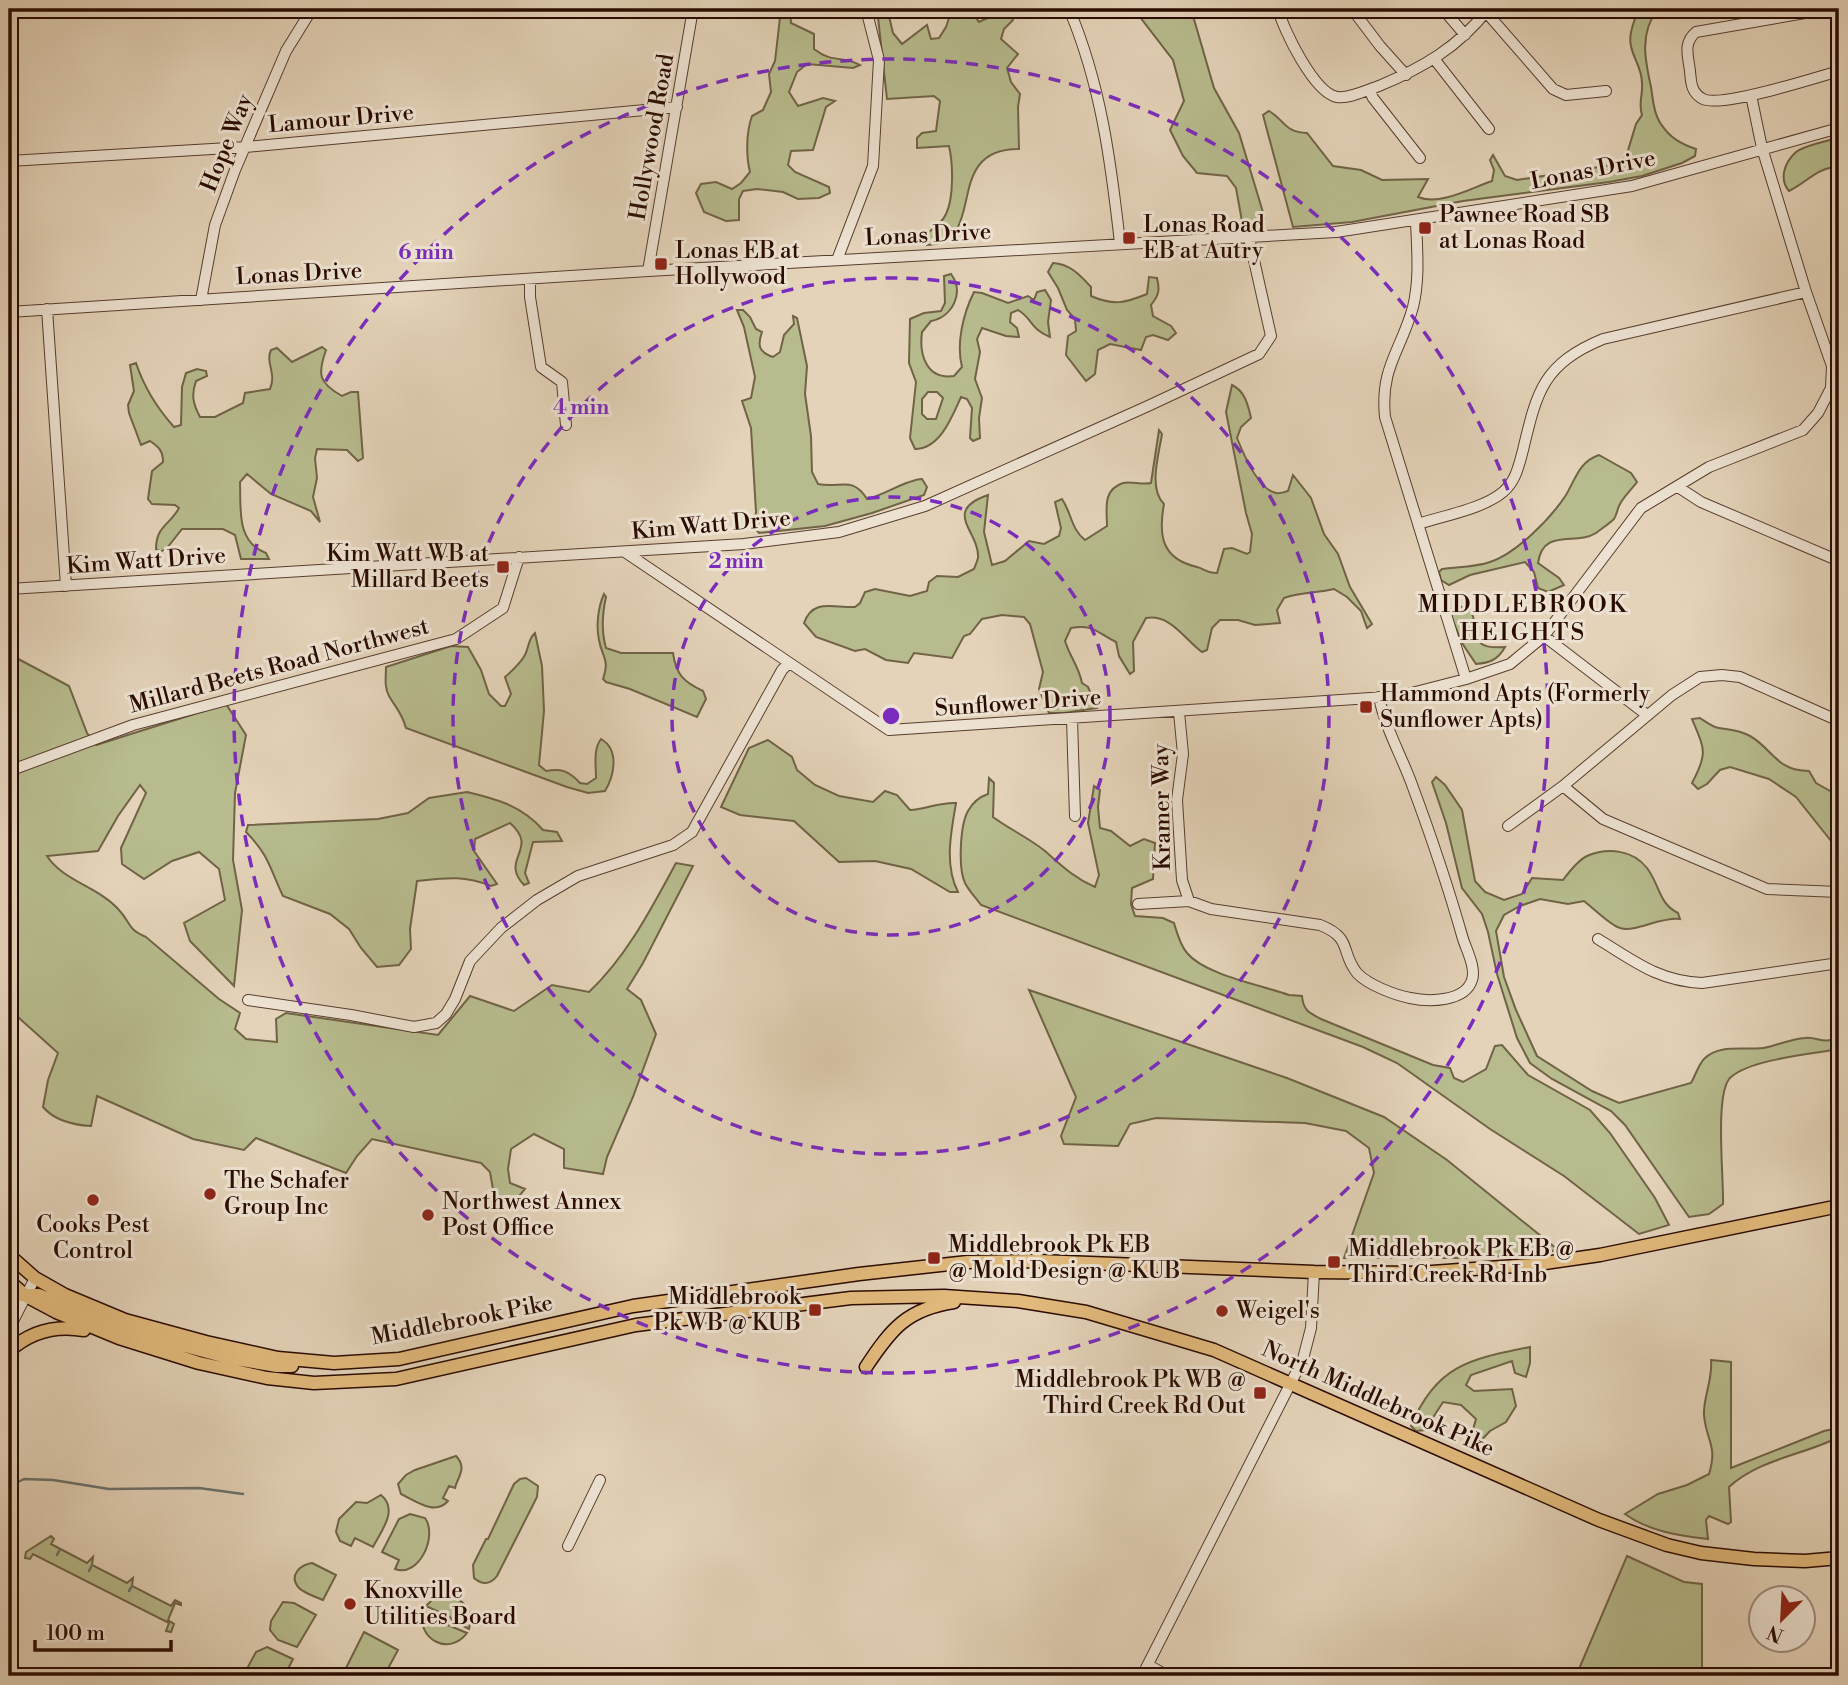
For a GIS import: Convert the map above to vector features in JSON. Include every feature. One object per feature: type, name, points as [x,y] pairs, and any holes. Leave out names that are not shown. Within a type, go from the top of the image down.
[{"type":"main road","name":"Middlebrook Pike","points":[[9,1255],[35,1278],[65,1295],[125,1320],[278,1358],[334,1363],[394,1360],[633,1306],[859,1274],[968,1262],[1037,1261],[1314,1272],[1418,1273],[1562,1261],[1839,1206]]},
{"type":"main road","name":"Middlebrook Pike","points":[[9,1281],[26,1296],[56,1312],[111,1335],[199,1363],[267,1378],[314,1383],[396,1379],[446,1370],[636,1325],[850,1298]]},
{"type":"main road","points":[[9,1299],[15,1295],[39,1295],[125,1330],[230,1358],[277,1366],[334,1363]]},
{"type":"main road","name":"North Middlebrook Pike","points":[[850,1298],[981,1298],[1086,1312],[1214,1350],[1599,1520],[1667,1545],[1701,1553],[1754,1559],[1805,1561],[1839,1558]]},
{"type":"main road","points":[[866,1367],[896,1326],[916,1312],[937,1304],[981,1298]]},
{"type":"main road","points":[[9,1351],[31,1335],[48,1330],[68,1327],[111,1335]]},
{"type":"street","name":"Hope Way","points":[[201,300],[215,225],[286,51],[312,9]]},
{"type":"street","name":"Hollywood Road","points":[[648,271],[693,9]]},
{"type":"street","points":[[837,260],[873,166],[879,60],[866,9]]},
{"type":"street","points":[[1069,9],[1083,45],[1109,147],[1120,243]]},
{"type":"street","points":[[1278,9],[1282,26],[1296,53],[1327,92],[1336,97],[1369,90],[1434,60],[1465,35],[1487,10],[1553,89],[1566,95],[1606,91]]},
{"type":"street","points":[[1352,9],[1406,75]]},
{"type":"street","points":[[1443,9],[1465,35]]},
{"type":"street","points":[[1839,16],[1828,9],[1771,17],[1696,32],[1689,38],[1686,46],[1691,86],[1704,100],[1716,101],[1751,94],[1839,71]]},
{"type":"street","points":[[9,14],[11,55]]},
{"type":"street","points":[[1434,60],[1489,129]]},
{"type":"street","points":[[1369,90],[1420,158]]},
{"type":"street","name":"Sunflower Drive","points":[[625,552],[889,730],[1400,696],[1466,680],[1510,664],[1544,636],[1641,508],[1709,467],[1803,430],[1818,413],[1831,388],[1832,366],[1806,292],[1762,148],[1751,94]]},
{"type":"street","name":"Lamour Drive","points":[[9,161],[246,147],[677,107]]},
{"type":"street","name":"Lonas Drive","points":[[9,312],[648,271],[1336,232],[1632,186],[1839,128]]},
{"type":"street","points":[[1416,220],[1418,280],[1412,309],[1388,370],[1383,395],[1385,417],[1466,680]]},
{"type":"street","name":"Kim Watt Drive","points":[[9,589],[744,544],[839,532],[925,506],[1259,354],[1271,336],[1249,238]]},
{"type":"street","points":[[530,280],[530,297],[541,367],[562,382],[566,425]]},
{"type":"street","points":[[1418,524],[1483,503],[1502,493],[1513,481],[1537,397],[1559,364],[1573,352],[1603,338],[1806,292]]},
{"type":"street","points":[[47,309],[66,586]]},
{"type":"street","points":[[1678,487],[1701,502],[1839,561]]},
{"type":"street","name":"Millard Beets Road Northwest","points":[[9,771],[133,725],[456,639],[503,608],[519,556]]},
{"type":"street","points":[[1544,636],[1647,715]]},
{"type":"street","points":[[248,1000],[414,1027],[436,1023],[451,1006],[470,961],[501,928],[537,900],[578,876],[673,845],[692,832],[782,670],[789,663]]},
{"type":"street","points":[[1508,827],[1563,786],[1672,695],[1700,677],[1740,677],[1839,721]]},
{"type":"street","points":[[1138,904],[1189,901],[1210,909],[1297,920],[1334,931],[1343,940],[1356,972],[1364,979],[1410,998],[1449,998],[1466,991],[1473,972],[1460,925],[1413,786],[1399,749],[1384,722],[1379,697]]},
{"type":"street","name":"Kramer Way","points":[[1180,712],[1183,754],[1178,810],[1182,880],[1189,901]]},
{"type":"street","points":[[1072,719],[1075,816]]},
{"type":"street","points":[[1563,786],[1602,818],[1767,889],[1839,892]]},
{"type":"street","points":[[1598,939],[1651,972],[1683,982],[1702,983],[1839,963]]},
{"type":"street","points":[[1142,1676],[1303,1359],[1311,1328],[1314,1272]]},
{"type":"street","points":[[9,1329],[35,1278]]},
{"type":"street","points":[[568,1546],[600,1480]]},
{"type":"street","points":[[1148,1665],[1168,1676]]},
{"type":"green space","points":[[781,9],[790,9],[791,23],[814,34],[814,49],[821,54],[860,65],[853,68],[807,64],[797,72],[789,92],[798,106],[823,98],[835,101],[826,107],[813,150],[791,151],[788,165],[795,172],[829,187],[830,193],[819,198],[798,199],[783,192],[757,189],[743,191],[739,199],[739,220],[726,221],[704,212],[696,193],[701,184],[716,182],[732,189],[750,172],[747,152],[749,130],[752,116],[763,110],[771,92],[769,74],[775,61]]},
{"type":"green space","points":[[952,9],[973,9],[972,12],[979,22],[1008,11],[1013,20],[1004,29],[1001,39],[1018,54],[1007,68],[1011,82],[1020,94],[1019,149],[995,153],[980,164],[972,179],[957,229],[946,240],[927,245],[926,234],[946,214],[952,190],[949,146],[917,148],[917,138],[922,133],[936,131],[940,101],[934,96],[887,99],[878,17],[888,12],[893,33],[902,44],[927,25],[931,39],[939,38]]},
{"type":"green space","points":[[1138,9],[1191,9],[1214,88],[1239,133],[1265,219],[1250,227],[1243,227],[1236,188],[1227,176],[1197,173],[1183,156],[1170,130],[1184,101],[1173,60],[1140,17]]},
{"type":"green space","points":[[1638,9],[1658,9],[1648,28],[1645,47],[1657,116],[1672,137],[1696,149],[1695,156],[1642,176],[1609,182],[1463,201],[1352,222],[1293,227],[1263,115],[1269,111],[1294,131],[1307,133],[1333,166],[1361,170],[1382,180],[1428,179],[1418,197],[1427,199],[1446,198],[1492,181],[1494,170],[1490,160],[1493,155],[1505,176],[1517,180],[1612,165],[1626,157],[1636,124],[1642,115],[1642,78],[1630,41]]},
{"type":"green space","points":[[1839,138],[1839,167],[1825,169],[1789,191],[1784,176],[1792,156],[1805,148]]},
{"type":"green space","points":[[1053,263],[1065,265],[1079,274],[1091,287],[1091,296],[1113,302],[1147,294],[1149,277],[1157,278],[1158,292],[1151,305],[1153,316],[1171,326],[1176,333],[1168,340],[1153,335],[1146,337],[1141,350],[1110,344],[1098,350],[1095,374],[1086,381],[1066,355],[1068,336],[1076,331],[1075,319],[1067,310],[1048,272]]},
{"type":"green space","points":[[951,274],[955,281],[957,289],[954,303],[945,315],[931,321],[922,332],[921,340],[926,364],[937,374],[954,376],[962,367],[962,329],[974,292],[1008,303],[1028,296],[1034,300],[1037,292],[1045,290],[1051,300],[1048,322],[1050,337],[1039,331],[1018,310],[1011,313],[1010,322],[1017,328],[1019,337],[1006,336],[982,328],[977,339],[980,352],[975,379],[982,398],[980,438],[973,441],[970,438],[972,408],[967,399],[961,397],[938,438],[924,448],[915,449],[910,438],[916,382],[909,363],[910,319],[924,313],[941,311],[945,303],[944,276]],"holes":[[[928,392],[937,392],[943,398],[936,419],[927,419],[922,414],[922,399]]]},
{"type":"green space","points":[[737,310],[743,310],[756,329],[762,332],[760,348],[773,357],[780,352],[784,335],[794,324],[793,316],[797,318],[807,366],[805,394],[811,436],[812,472],[818,484],[851,485],[867,499],[922,479],[927,487],[924,495],[825,526],[759,533],[754,527],[756,512],[751,428],[742,401],[751,398],[755,377],[744,327]]},
{"type":"green space","points":[[322,347],[326,350],[321,366],[324,382],[342,396],[358,392],[363,458],[358,461],[347,450],[317,449],[317,478],[313,497],[320,522],[311,511],[271,494],[247,474],[240,482],[242,524],[249,541],[266,553],[269,559],[241,559],[235,535],[223,529],[182,529],[167,548],[160,552],[156,549],[158,535],[179,508],[175,505],[152,504],[148,499],[152,471],[163,462],[163,458],[160,450],[150,441],[141,445],[129,413],[128,405],[134,391],[130,365],[136,363],[152,397],[174,427],[181,425],[182,387],[186,373],[197,369],[206,371],[207,376],[196,381],[194,399],[200,417],[215,417],[243,403],[245,393],[270,389],[271,350],[277,348],[292,362]]},
{"type":"green space","points":[[1232,385],[1243,395],[1250,413],[1251,418],[1241,427],[1237,438],[1252,470],[1263,485],[1278,493],[1288,491],[1293,475],[1311,498],[1324,534],[1338,554],[1350,587],[1372,624],[1367,628],[1361,611],[1334,589],[1284,598],[1277,610],[1280,623],[1255,625],[1238,620],[1220,620],[1212,628],[1207,650],[1202,652],[1170,624],[1155,618],[1146,618],[1133,642],[1134,671],[1130,674],[1119,656],[1116,642],[1090,628],[1071,628],[1065,641],[1082,683],[1088,687],[1097,708],[1049,713],[1039,689],[1043,672],[1030,624],[1024,617],[1002,615],[982,619],[970,634],[964,636],[952,658],[914,653],[908,663],[886,660],[865,649],[855,651],[816,637],[804,623],[808,615],[818,607],[855,607],[865,592],[875,589],[910,596],[927,591],[929,582],[937,576],[958,577],[974,569],[978,558],[977,548],[965,515],[967,508],[974,501],[988,495],[984,532],[992,565],[1005,561],[1029,541],[1044,544],[1059,536],[1061,528],[1055,502],[1062,499],[1077,531],[1085,540],[1107,526],[1107,501],[1116,486],[1123,483],[1151,483],[1159,430],[1162,434],[1156,480],[1159,497],[1164,504],[1162,526],[1165,544],[1176,558],[1217,573],[1224,549],[1232,548],[1247,554],[1250,552],[1252,534],[1226,412]]},
{"type":"green space","points":[[1599,455],[1631,473],[1637,482],[1622,501],[1614,519],[1596,533],[1588,537],[1553,541],[1541,552],[1538,563],[1559,578],[1564,585],[1548,592],[1538,588],[1534,572],[1525,562],[1470,575],[1449,585],[1441,580],[1439,572],[1442,569],[1490,562],[1522,543],[1560,504],[1582,466]]},
{"type":"green space","points":[[604,594],[603,629],[606,648],[621,653],[673,653],[676,667],[682,677],[703,691],[706,699],[697,717],[603,679],[606,662],[599,640],[598,623]]},
{"type":"green space","points":[[1459,606],[1471,610],[1481,643],[1486,646],[1505,647],[1496,658],[1476,664],[1462,643],[1449,612]]},
{"type":"green space","points":[[535,633],[542,666],[544,711],[539,765],[546,771],[565,771],[580,783],[587,784],[596,778],[596,753],[601,739],[611,750],[614,764],[605,791],[588,793],[567,787],[406,728],[401,714],[387,693],[386,667],[451,646],[468,647],[481,670],[489,694],[501,706],[505,706],[511,694],[505,677],[523,658]]},
{"type":"green space","points":[[9,654],[69,686],[87,733],[96,745],[226,704],[246,735],[235,793],[233,860],[242,910],[234,986],[190,941],[184,923],[225,900],[219,869],[199,852],[172,861],[144,879],[122,864],[121,848],[146,793],[140,785],[98,851],[47,856],[62,872],[111,902],[135,931],[240,1013],[235,1029],[246,1039],[277,1042],[276,1019],[286,1013],[438,1035],[470,996],[514,1011],[552,985],[589,992],[627,947],[676,863],[693,866],[627,989],[641,1000],[656,1034],[607,1157],[603,1174],[564,1168],[564,1149],[534,1134],[511,1149],[508,1169],[510,1183],[525,1189],[509,1208],[495,1201],[490,1172],[481,1163],[372,1139],[346,1173],[256,1138],[244,1150],[193,1139],[97,1096],[91,1126],[65,1121],[48,1112],[43,1107],[48,1080],[58,1053],[9,1009]]},
{"type":"green space","points":[[1700,718],[1714,727],[1739,731],[1750,736],[1782,763],[1798,770],[1809,771],[1816,783],[1839,796],[1839,851],[1796,797],[1769,779],[1730,767],[1720,770],[1698,789],[1692,783],[1701,765],[1703,751],[1692,719]]},
{"type":"green space","points":[[768,740],[792,757],[797,770],[815,785],[839,796],[873,802],[885,791],[897,795],[910,810],[956,803],[950,859],[958,892],[950,892],[911,869],[875,861],[839,862],[794,821],[740,815],[721,807],[749,748]]},
{"type":"green space","points":[[1436,777],[1445,785],[1462,810],[1475,881],[1485,892],[1504,900],[1522,894],[1532,878],[1563,880],[1577,863],[1587,856],[1612,851],[1635,857],[1641,862],[1651,874],[1667,904],[1678,913],[1680,919],[1626,929],[1612,924],[1584,901],[1568,904],[1540,899],[1504,915],[1496,931],[1504,977],[1537,1056],[1592,1091],[1619,1103],[1691,1083],[1704,1059],[1719,1051],[1768,1047],[1805,1038],[1826,1041],[1839,1033],[1839,1049],[1767,1062],[1731,1077],[1726,1085],[1721,1117],[1723,1204],[1709,1214],[1689,1217],[1625,1125],[1611,1111],[1552,1079],[1530,1063],[1517,1038],[1482,914],[1462,888],[1446,823],[1432,782]]},
{"type":"green space","points":[[989,778],[994,783],[993,817],[1039,846],[1074,875],[1095,887],[1099,875],[1088,823],[1094,786],[1100,790],[1100,828],[1111,831],[1130,846],[1144,839],[1155,843],[1153,879],[1132,888],[1131,904],[1135,916],[1163,918],[1174,923],[1185,950],[1195,961],[1249,983],[1289,995],[1302,996],[1305,1008],[1317,1017],[1433,1065],[1450,1068],[1454,1078],[1463,1082],[1486,1069],[1495,1046],[1502,1045],[1528,1075],[1590,1110],[1610,1133],[1655,1198],[1669,1225],[1639,1234],[1564,1176],[1490,1129],[1397,1063],[1363,1047],[981,905],[965,883],[961,867],[961,847],[965,817],[974,802],[988,794]]},
{"type":"green space","points":[[467,792],[518,809],[543,830],[557,832],[562,841],[533,842],[525,873],[529,883],[524,885],[515,868],[521,840],[510,823],[475,839],[474,851],[497,884],[491,886],[454,878],[417,881],[410,929],[411,949],[399,965],[377,967],[349,929],[330,914],[283,896],[264,855],[246,832],[248,825],[378,819],[408,813],[429,798]]},
{"type":"green space","points":[[1029,990],[1287,1078],[1384,1117],[1447,1160],[1557,1249],[1546,1254],[1455,1258],[1344,1258],[1374,1173],[1369,1148],[1346,1131],[1305,1123],[1156,1118],[1130,1124],[1118,1146],[1064,1144],[1061,1136],[1076,1097]]},
{"type":"green space","points":[[1530,1347],[1530,1363],[1526,1377],[1515,1373],[1512,1361],[1471,1375],[1466,1385],[1474,1391],[1512,1389],[1516,1406],[1506,1422],[1490,1431],[1475,1447],[1470,1447],[1469,1443],[1476,1419],[1461,1405],[1443,1402],[1425,1430],[1416,1431],[1411,1426],[1432,1390],[1457,1368],[1490,1356]]},
{"type":"green space","points":[[1711,1360],[1731,1362],[1731,1468],[1824,1431],[1839,1428],[1839,1437],[1754,1470],[1729,1487],[1731,1522],[1728,1524],[1709,1516],[1706,1520],[1708,1539],[1654,1529],[1625,1514],[1658,1494],[1687,1485],[1709,1474],[1712,1449],[1704,1409]]},
{"type":"green space","points":[[456,1456],[461,1465],[461,1473],[455,1488],[449,1486],[443,1498],[448,1501],[443,1505],[425,1506],[401,1494],[398,1484],[406,1475]]},
{"type":"green space","points":[[526,1478],[538,1486],[537,1497],[497,1576],[489,1582],[480,1582],[474,1578],[473,1565],[514,1484]]},
{"type":"green space","points":[[381,1495],[388,1507],[387,1521],[373,1547],[355,1538],[351,1546],[340,1541],[336,1532],[339,1519],[356,1502],[367,1503]]},
{"type":"green space","points":[[410,1514],[425,1518],[428,1544],[424,1554],[412,1567],[395,1569],[399,1560],[382,1552],[399,1519]]},
{"type":"green space","points":[[51,1536],[54,1539],[51,1544],[87,1563],[93,1557],[92,1565],[127,1583],[133,1578],[132,1586],[171,1606],[175,1600],[181,1603],[175,1603],[168,1620],[174,1624],[171,1632],[166,1631],[169,1623],[33,1554],[30,1559],[25,1558],[26,1552]]},
{"type":"green space","points":[[1627,1556],[1684,1582],[1702,1584],[1702,1676],[1576,1676]]},
{"type":"green space","points":[[312,1563],[336,1575],[323,1600],[303,1591],[296,1583],[297,1571]]},
{"type":"green space","points":[[447,1595],[458,1599],[469,1611],[469,1629],[426,1606],[434,1598]]},
{"type":"green space","points":[[283,1602],[294,1603],[316,1615],[297,1647],[278,1640],[270,1630],[271,1621]]},
{"type":"green space","points":[[423,1611],[467,1633],[452,1644],[436,1641],[424,1630]]},
{"type":"green space","points":[[364,1632],[398,1650],[384,1676],[342,1676]]},
{"type":"green space","points":[[267,1647],[293,1659],[287,1671],[295,1676],[243,1676],[256,1652]]},
{"type":"waterway","points":[[18,1482],[24,1479],[53,1480],[109,1489],[199,1488],[243,1494]]},
{"type":"waterway","points":[[57,1555],[60,1549]]},
{"type":"waterway","points":[[89,1571],[92,1565]]},
{"type":"waterway","points":[[129,1591],[132,1586]]},
{"type":"place","name":"Pawnee Road SB at Lonas Road","points":[[1425,228]]},
{"type":"place","name":"Lonas Road EB at Autry","points":[[1129,238]]},
{"type":"place","name":"Lonas EB at Hollywood","points":[[661,264]]},
{"type":"place","name":"Kim Watt WB at Millard Beets","points":[[503,567]]},
{"type":"place","name":"Hammond Apts (Formerly Sunflower Apts)","points":[[1366,707]]},
{"type":"place","name":"The Schafer Group Inc","points":[[210,1194]]},
{"type":"place","name":"Cooks Pest Control","points":[[93,1200]]},
{"type":"place","name":"Northwest Annex Post Office","points":[[428,1215]]},
{"type":"place","name":"Middlebrook Pk EB @ Mold Design @ KUB","points":[[934,1258]]},
{"type":"place","name":"Middlebrook Pk EB @ Third Creek Rd Inb","points":[[1334,1262]]},
{"type":"place","name":"Middlebrook Pk WB @ KUB","points":[[815,1310]]},
{"type":"place","name":"Weigel's","points":[[1222,1311]]},
{"type":"place","name":"Middlebrook Pk WB @ Third Creek Rd Out","points":[[1260,1393]]},
{"type":"place","name":"Knoxville Utilities Board","points":[[350,1604]]},
{"type":"district","name":"MIDDLEBROOK HEIGHTS","points":[[1523,619]]}]
